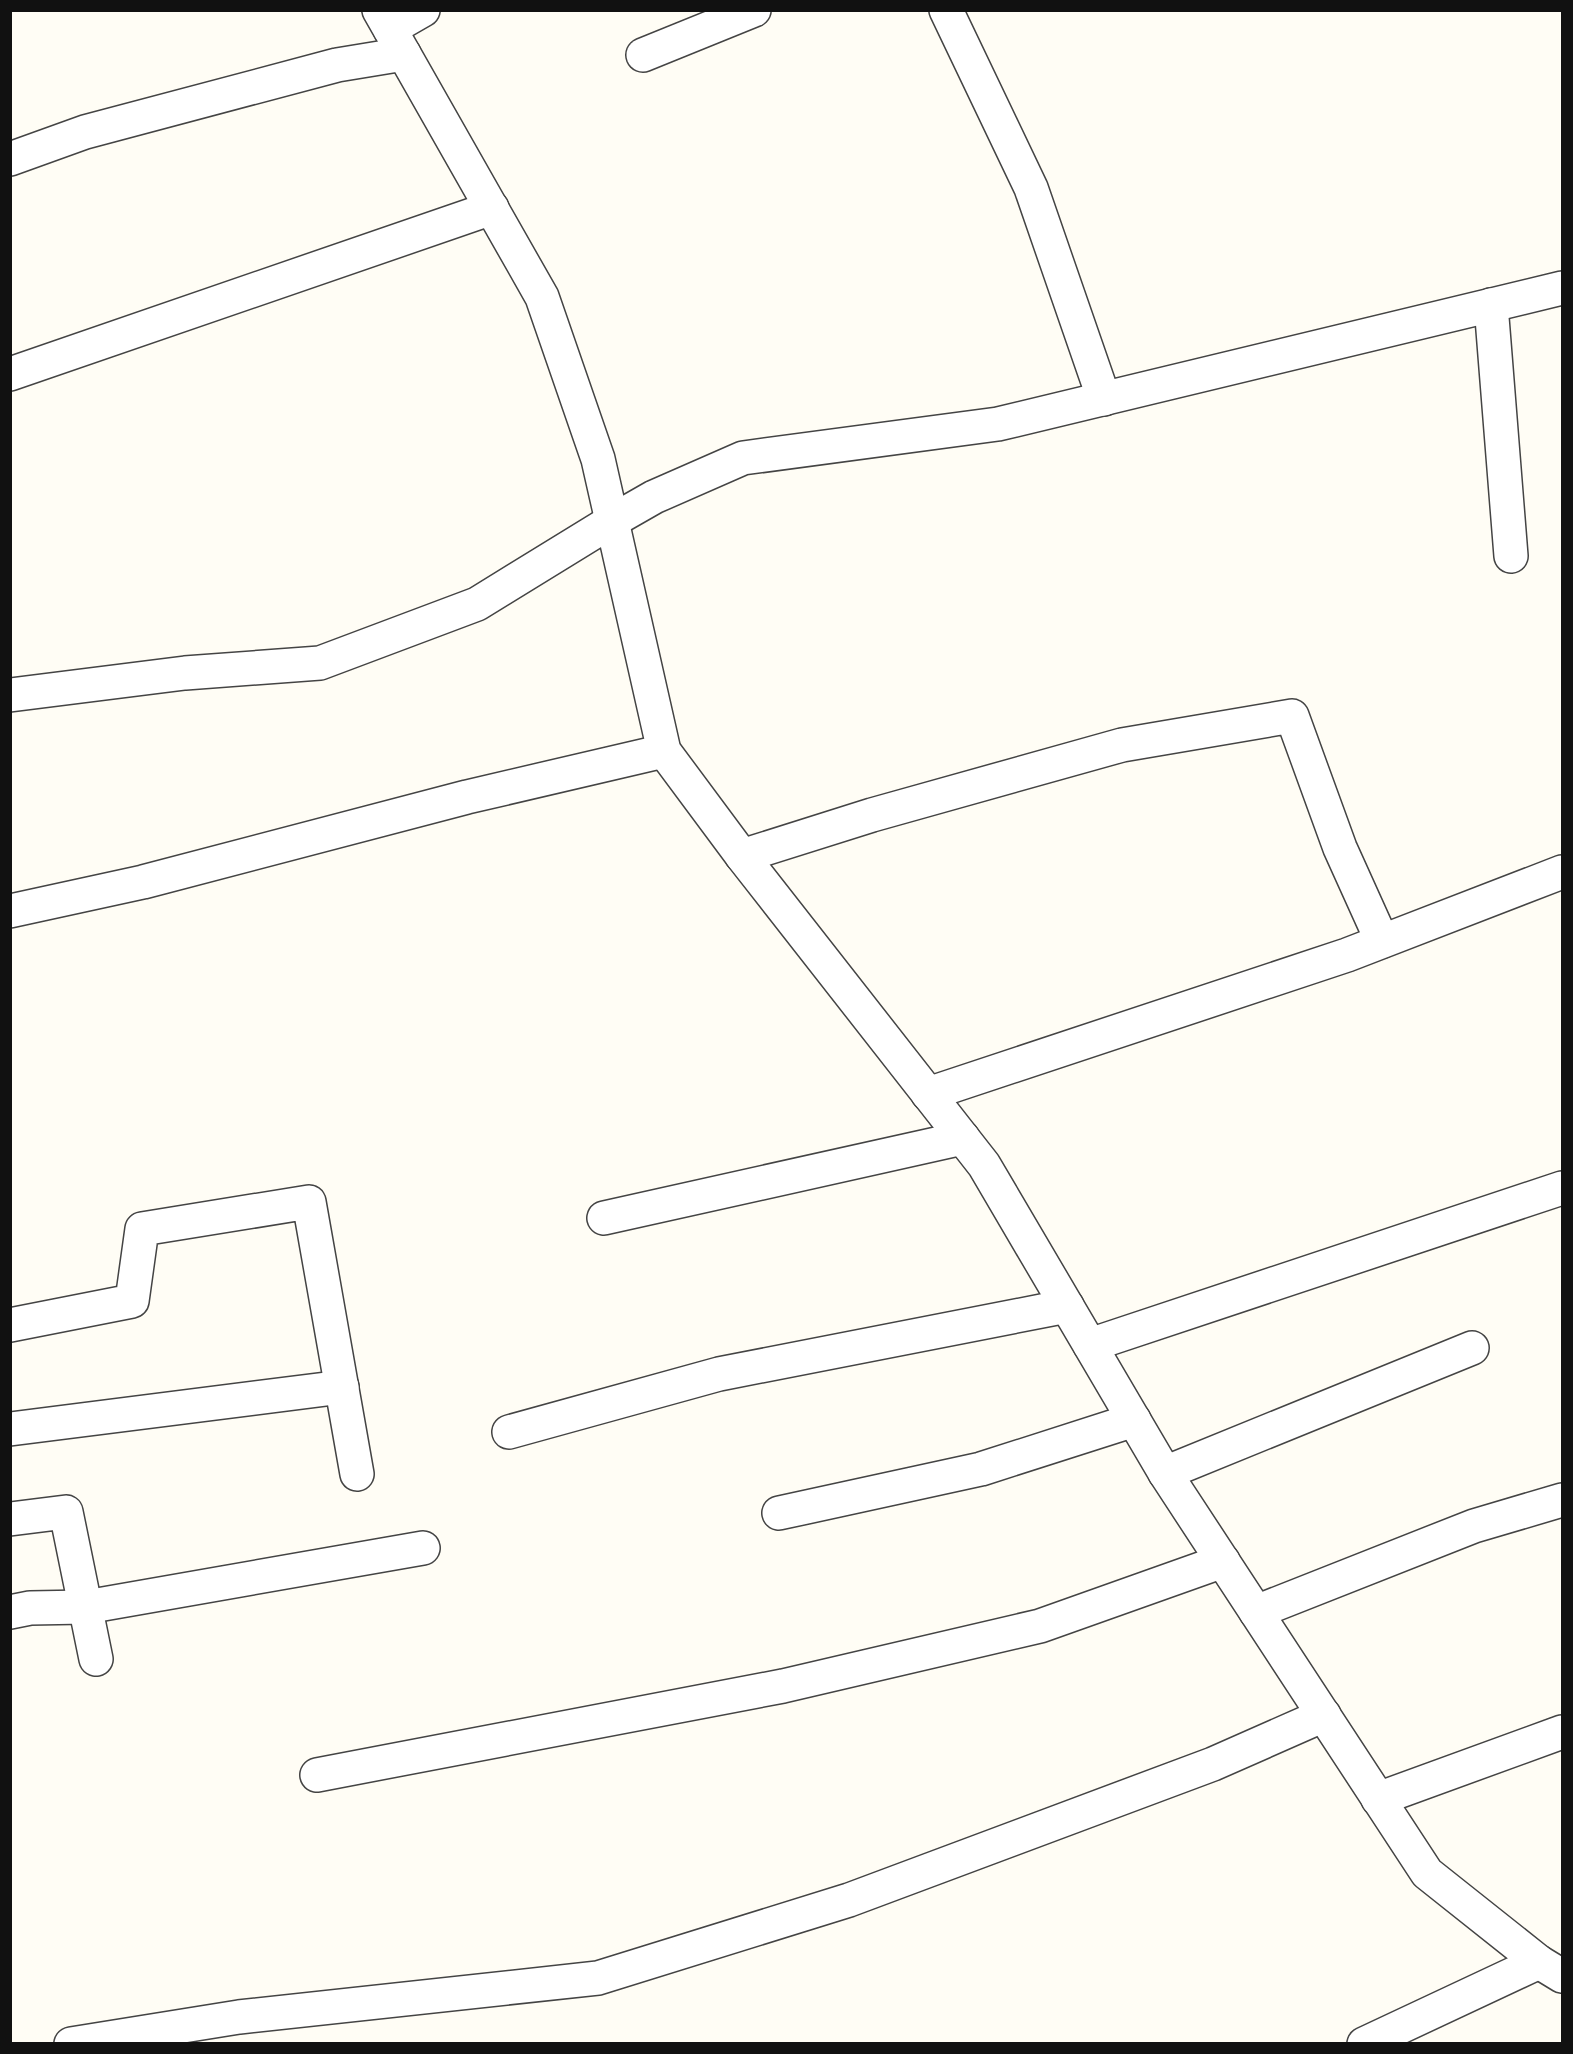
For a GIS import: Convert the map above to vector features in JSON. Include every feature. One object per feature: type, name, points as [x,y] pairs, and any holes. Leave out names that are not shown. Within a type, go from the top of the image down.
[{"type":"street","points":[[10,159],[84,132],[337,65],[423,10]]},
{"type":"street","points":[[643,55],[706,19],[754,10]]},
{"type":"street","points":[[946,10],[1031,188],[1104,399]]},
{"type":"street","points":[[391,31],[542,297],[598,459],[664,751],[742,856],[984,1165],[1165,1473],[1427,1872],[1551,1969]]},
{"type":"street","points":[[10,374],[492,208]]},
{"type":"street","points":[[10,695],[185,674],[320,663],[477,604],[654,497],[743,458],[998,424],[1563,288]]},
{"type":"street","points":[[1491,305],[1511,556]]},
{"type":"street","points":[[742,856],[872,815],[1122,745],[1292,716],[1340,848],[1382,941]]},
{"type":"street","points":[[10,911],[143,882],[467,797],[664,751]]},
{"type":"street","points":[[928,1094],[1382,941],[1563,872]]},
{"type":"street","points":[[604,1218],[963,1138]]},
{"type":"street","points":[[1090,1344],[1563,1188]]},
{"type":"street","points":[[10,1325],[132,1301],[142,1229],[309,1202],[357,1474]]},
{"type":"street","points":[[509,1432],[719,1374],[1067,1306]]},
{"type":"street","points":[[1165,1473],[1472,1348]]},
{"type":"street","points":[[10,1429],[342,1387]]},
{"type":"street","points":[[779,1513],[981,1469],[1134,1420]]},
{"type":"street","points":[[1256,1612],[1474,1526],[1563,1500]]},
{"type":"street","points":[[10,1520],[66,1512],[96,1659]]},
{"type":"street","points":[[10,1612],[30,1608],[86,1608],[423,1548]]},
{"type":"street","points":[[317,1775],[783,1686],[1028,1629],[1223,1561]]},
{"type":"street","points":[[71,2043],[239,2017],[598,1978],[849,1900],[1213,1764],[1324,1715]]},
{"type":"street","points":[[1378,1799],[1563,1732]]},
{"type":"street","points":[[1364,2043],[1551,1969]]}]
